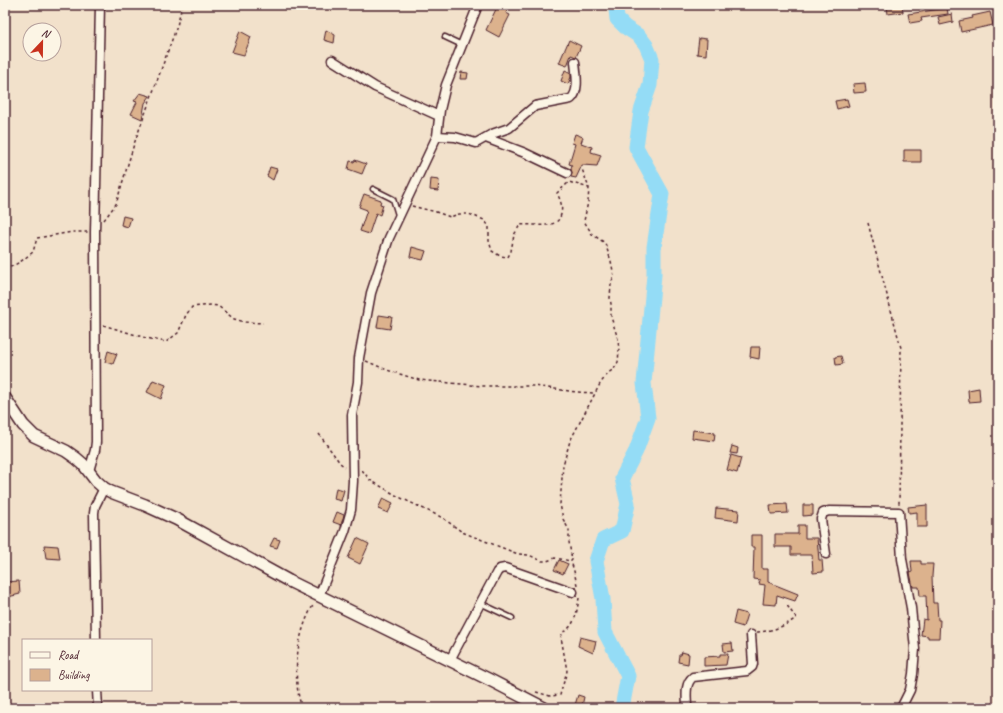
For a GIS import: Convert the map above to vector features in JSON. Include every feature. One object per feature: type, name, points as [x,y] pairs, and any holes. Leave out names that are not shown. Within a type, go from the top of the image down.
[{"type":"street","points":[[89,471],[96,442],[95,232],[100,5]]},
{"type":"street","points":[[319,596],[348,520],[351,503],[353,474],[351,427],[358,382],[359,358],[371,293],[389,238],[437,136],[439,116],[446,85],[478,5]]},
{"type":"street","points":[[332,60],[375,87],[439,116]]},
{"type":"street","points":[[437,136],[455,137],[476,143],[509,128],[535,106],[570,99],[574,96],[576,91],[576,62]]},
{"type":"street","points":[[486,138],[525,153],[567,173]]},
{"type":"street","points":[[5,398],[23,425],[34,436],[71,454],[83,464],[96,481],[104,488],[176,519],[319,596],[544,708]]},
{"type":"street","points":[[96,639],[94,513],[95,506],[104,488]]},
{"type":"street","points":[[826,554],[821,519],[823,513],[829,511],[899,512],[902,559],[911,608],[915,649],[910,690],[901,708]]},
{"type":"street","points":[[450,660],[500,569],[504,568],[577,593]]},
{"type":"street","points":[[687,708],[686,688],[693,677],[747,670],[752,667],[751,635]]},
{"type":"street","points":[[97,691],[98,708]]},
{"type":"lane","points":[[445,37],[462,45]]},
{"type":"lane","points":[[373,189],[393,199],[398,217]]},
{"type":"lane","points":[[480,603],[512,618]]},
{"type":"path","points":[[5,270],[20,262],[33,252],[37,238],[72,232],[95,232],[116,204],[134,144],[177,26],[182,5]]},
{"type":"path","points":[[534,692],[550,696],[560,695],[567,671],[562,637],[576,616],[577,593],[571,561],[569,530],[563,519],[560,504],[563,466],[570,441],[595,393],[608,373],[614,369],[618,362],[618,339],[611,317],[612,304],[610,298],[611,284],[614,276],[605,243],[592,234],[584,221],[589,188],[582,169]]},
{"type":"path","points":[[404,204],[450,217],[459,214],[469,214],[484,220],[490,226],[489,241],[492,251],[500,256],[508,257],[511,251],[514,235],[520,225],[544,225],[555,223],[560,219],[562,208],[557,193],[561,188],[569,182],[589,188]]},
{"type":"path","points":[[868,223],[901,348],[899,512]]},
{"type":"path","points":[[95,323],[146,338],[166,342],[178,333],[186,315],[192,307],[211,305],[218,306],[234,319],[245,322],[263,323]]},
{"type":"path","points":[[359,358],[387,370],[419,380],[482,386],[534,386],[595,393]]},
{"type":"path","points":[[319,434],[340,463],[353,474]]},
{"type":"path","points":[[352,460],[370,480],[399,497],[443,518],[462,532],[518,554],[529,555],[542,561],[547,561],[554,558],[571,561]]},
{"type":"path","points":[[302,708],[297,680],[297,658],[301,636],[311,608],[319,596]]},
{"type":"path","points":[[751,635],[753,632],[770,631],[789,624],[796,618],[786,604]]},
{"type":"building","points":[[498,5],[509,5],[506,13],[510,15],[499,37],[486,30]]},
{"type":"building","points":[[902,5],[903,12],[888,14],[887,7]]},
{"type":"building","points":[[947,8],[948,14],[921,18],[922,21],[910,23],[908,14]]},
{"type":"building","points":[[990,12],[993,25],[961,32],[959,21]]},
{"type":"building","points":[[952,14],[953,22],[940,25],[938,17]]},
{"type":"building","points":[[326,30],[335,35],[334,43],[324,40]]},
{"type":"building","points":[[240,31],[251,37],[244,55],[232,52]]},
{"type":"building","points":[[699,38],[707,39],[706,55],[697,54]]},
{"type":"building","points":[[569,40],[581,46],[576,57],[571,55],[567,66],[559,63]]},
{"type":"building","points":[[565,70],[571,73],[568,84],[561,81]]},
{"type":"building","points":[[461,72],[468,73],[467,79],[460,79]]},
{"type":"building","points":[[865,83],[866,92],[854,93],[853,84]]},
{"type":"building","points":[[140,93],[150,96],[145,103],[142,119],[131,114],[137,102],[134,101]]},
{"type":"building","points":[[847,99],[849,106],[837,109],[835,101]]},
{"type":"building","points":[[575,134],[583,137],[581,143],[592,147],[591,152],[601,155],[597,166],[582,165],[576,178],[571,177],[572,165],[569,164],[575,144],[572,143]]},
{"type":"building","points":[[904,150],[921,150],[921,162],[904,162]]},
{"type":"building","points":[[355,160],[366,164],[362,174],[348,169],[350,161],[354,162]]},
{"type":"building","points":[[270,167],[277,169],[273,180],[267,176]]},
{"type":"building","points":[[431,179],[439,180],[438,191],[430,190]]},
{"type":"building","points":[[364,194],[381,200],[380,204],[383,205],[380,215],[376,213],[369,234],[360,231],[367,210],[359,207]]},
{"type":"building","points":[[123,216],[131,218],[128,227],[121,225]]},
{"type":"building","points":[[412,247],[426,251],[423,260],[410,257]]},
{"type":"building","points":[[379,315],[392,317],[390,329],[377,327]]},
{"type":"building","points":[[751,347],[760,347],[759,359],[750,357]]},
{"type":"building","points":[[108,351],[117,354],[113,364],[105,362]]},
{"type":"building","points":[[841,356],[843,364],[836,365],[835,357]]},
{"type":"building","points":[[153,380],[166,385],[161,399],[147,392]]},
{"type":"building","points":[[979,388],[980,401],[969,402],[968,390]]},
{"type":"building","points":[[693,430],[715,433],[714,441],[692,438]]},
{"type":"building","points":[[732,446],[738,448],[737,454],[730,453]]},
{"type":"building","points":[[731,455],[741,458],[737,473],[727,470]]},
{"type":"building","points":[[336,488],[344,490],[341,501],[334,499]]},
{"type":"building","points":[[383,498],[393,503],[388,513],[378,509]]},
{"type":"building","points":[[787,504],[788,513],[771,514],[770,505]]},
{"type":"building","points":[[803,505],[813,505],[813,515],[803,516]]},
{"type":"building","points":[[927,505],[927,527],[917,527],[917,512],[909,513],[908,507]]},
{"type":"building","points":[[716,508],[739,510],[738,521],[715,518]]},
{"type":"building","points":[[337,512],[344,515],[341,525],[333,522]]},
{"type":"building","points":[[798,525],[805,525],[805,538],[817,538],[819,560],[822,560],[823,572],[813,573],[812,555],[791,555],[791,547],[775,547],[775,534],[798,534]]},
{"type":"building","points":[[751,535],[762,535],[762,569],[768,569],[768,582],[798,594],[795,601],[777,595],[776,605],[763,604],[765,585],[759,584],[760,580],[753,579],[754,547],[751,547]]},
{"type":"building","points":[[274,538],[280,540],[277,548],[270,546]]},
{"type":"building","points":[[357,538],[369,544],[360,564],[348,558]]},
{"type":"building","points":[[44,545],[58,546],[60,559],[46,558]]},
{"type":"building","points":[[559,560],[568,564],[563,574],[554,570]]},
{"type":"building","points":[[911,561],[921,561],[921,564],[933,564],[933,603],[937,603],[938,620],[940,620],[939,638],[928,638],[928,636],[921,635],[923,619],[927,620],[926,596],[920,596],[919,587],[913,587],[910,573],[912,572]]},
{"type":"building","points":[[19,581],[20,594],[8,597],[5,582]]},
{"type":"building","points":[[736,611],[747,614],[743,627],[733,624]]},
{"type":"building","points":[[580,637],[596,641],[593,653],[578,646]]},
{"type":"building","points":[[732,643],[733,651],[724,652],[723,644]]},
{"type":"building","points":[[682,652],[689,654],[688,664],[678,662],[679,655],[681,655]]},
{"type":"building","points":[[720,654],[728,654],[726,665],[704,666],[704,657],[720,656]]},
{"type":"building","points":[[578,695],[584,697],[582,706],[575,705]]},
{"type":"waterway","points":[[617,5],[617,19],[625,27],[639,36],[646,45],[652,59],[650,85],[641,111],[636,147],[662,194],[654,247],[654,275],[644,383],[648,418],[636,451],[622,478],[628,504],[622,531],[603,540],[596,561],[603,599],[605,632],[628,676],[622,708]]}]
